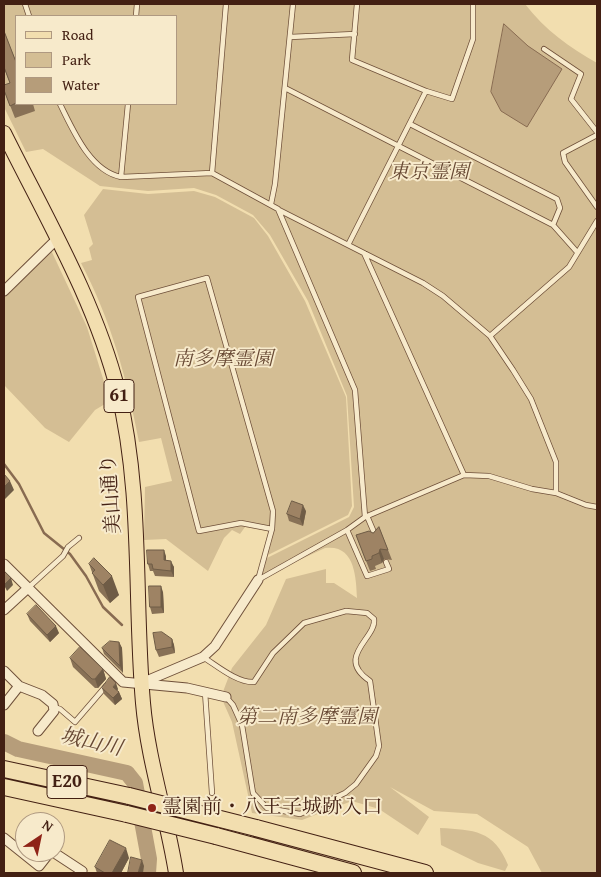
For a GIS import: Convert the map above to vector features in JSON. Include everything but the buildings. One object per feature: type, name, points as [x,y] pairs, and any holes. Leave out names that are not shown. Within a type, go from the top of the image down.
[{"type":"highway","name":"E20","points":[[4,769],[129,796],[425,873]]},
{"type":"highway","name":"E20","points":[[4,787],[127,814],[353,873]]},
{"type":"main road","name":"美山通り","points":[[4,133],[57,239],[97,328],[112,372],[122,413],[133,487],[141,683],[148,740],[173,871]]},
{"type":"street","points":[[4,291],[57,239]]},
{"type":"street","points":[[4,564],[114,676],[130,684],[141,683],[205,691],[226,697]]},
{"type":"street","points":[[141,683],[203,657],[215,646],[258,580]]},
{"type":"street","points":[[4,610],[28,588]]},
{"type":"street","points":[[4,670],[19,686],[42,695],[54,704],[54,711],[38,731]]},
{"type":"street","points":[[4,705],[19,686]]},
{"type":"street","points":[[4,838],[15,847]]},
{"type":"street","points":[[65,860],[82,870],[81,873]]},
{"type":"lane","points":[[212,173],[226,4]]},
{"type":"lane","points":[[271,204],[293,4]]},
{"type":"lane","points":[[357,4],[352,60],[426,92],[452,99],[473,39],[473,4]]},
{"type":"lane","points":[[290,37],[355,34]]},
{"type":"lane","points":[[544,49],[581,74],[570,99],[597,134],[563,153],[565,162],[597,207]]},
{"type":"lane","points":[[285,88],[400,145],[553,225],[577,252]]},
{"type":"lane","points":[[348,245],[426,92]]},
{"type":"lane","points":[[61,105],[88,152],[101,169],[110,175],[121,177],[212,173],[430,287],[490,336],[530,399],[556,462],[556,493]]},
{"type":"lane","points":[[121,177],[128,105]]},
{"type":"lane","points":[[410,124],[557,199],[560,208],[553,225]]},
{"type":"lane","points":[[278,209],[355,390],[366,516],[376,539]]},
{"type":"lane","points":[[490,336],[568,267],[597,221]]},
{"type":"lane","points":[[364,253],[464,475]]},
{"type":"lane","points":[[258,580],[272,528],[273,511],[207,278],[138,297],[199,531],[241,523],[272,528]]},
{"type":"lane","points":[[258,580],[347,530],[366,516],[464,475],[489,476],[532,489],[556,493],[586,505],[597,507]]},
{"type":"lane","points":[[347,530],[367,576],[389,569],[386,562]]},
{"type":"lane","points":[[28,588],[63,556],[68,547],[79,538]]},
{"type":"lane","points":[[203,657],[235,676],[248,682],[254,682],[273,653],[304,623],[346,611],[367,613],[374,619],[373,628],[358,648],[356,656],[360,672],[370,681],[379,746],[377,754],[356,784],[345,793],[300,814],[267,808],[253,793],[242,725],[233,705],[226,697]]},
{"type":"lane","points":[[54,707],[75,722],[114,676]]},
{"type":"lane","points":[[205,691],[212,793]]},
{"type":"green space","name":"東京霊園","points":[[4,4],[525,4],[558,37],[597,63],[597,873],[542,873],[528,847],[477,814],[434,811],[390,787],[429,817],[418,835],[379,809],[352,801],[302,820],[252,813],[232,722],[221,697],[232,668],[266,625],[286,579],[326,569],[326,583],[334,583],[357,598],[352,564],[343,551],[335,548],[325,548],[261,578],[267,558],[349,517],[354,507],[347,396],[308,301],[270,235],[253,215],[216,195],[194,188],[148,191],[100,186],[43,149],[26,152],[4,107]]},
{"type":"green space","name":"南多摩霊園","points":[[103,189],[148,194],[194,191],[215,197],[254,218],[268,236],[305,301],[346,397],[352,506],[348,515],[268,555],[274,532],[245,527],[240,534],[232,530],[224,538],[208,571],[166,539],[144,540],[145,487],[172,481],[161,438],[139,442],[117,350],[92,284],[81,263],[92,260],[89,248],[93,244],[84,215]]},
{"type":"green space","points":[[50,248],[87,327],[110,401],[95,410],[69,442],[45,428],[4,385],[4,291]]},
{"type":"green space","points":[[440,828],[473,831],[489,838],[502,853],[508,865],[505,871],[478,863],[441,845]]},
{"type":"water","points":[[504,24],[528,46],[562,69],[527,127],[501,111],[491,92]]},
{"type":"waterway","points":[[4,464],[19,484],[44,533],[70,554],[86,576],[103,607],[122,625]]},
{"type":"waterway","name":"城山川","points":[[4,742],[18,749],[127,773],[135,783],[149,859],[148,873]]},
{"type":"waterway","name":"城山川","points":[[130,777],[132,769]]},
{"type":"place","name":"霊園前・八王子城跡入口","points":[[152,808]]},
{"type":"park label","name":"第二南多摩霊園","points":[[307,718]]}]
